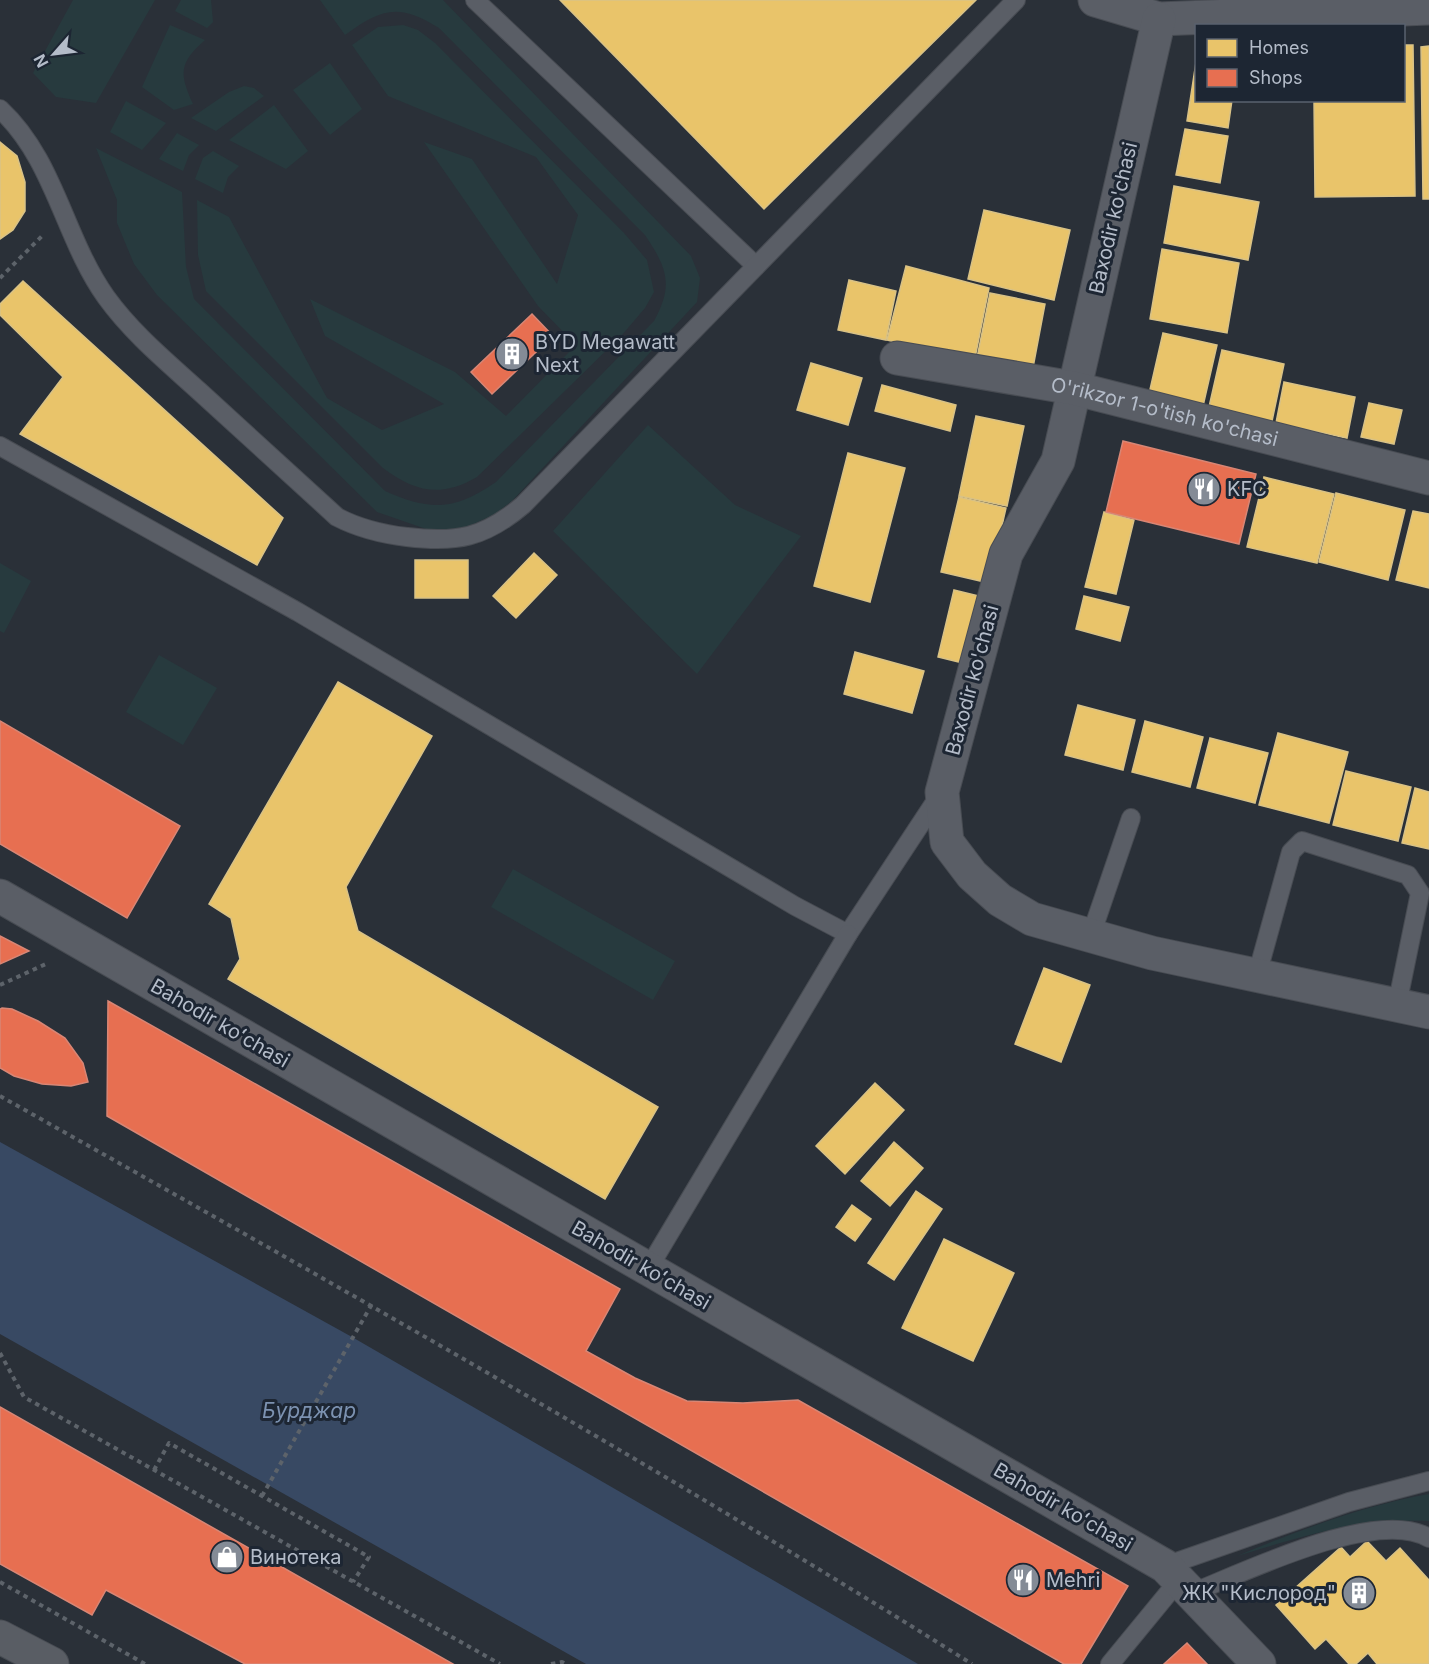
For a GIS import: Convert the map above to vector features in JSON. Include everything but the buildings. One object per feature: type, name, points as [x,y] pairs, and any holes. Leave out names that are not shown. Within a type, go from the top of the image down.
[{"type":"main road","points":[[0,1637],[52,1664]]},
{"type":"street","points":[[1095,0],[1159,19],[1429,8]]},
{"type":"street","name":"Baxodir ko'chasi","points":[[1159,19],[1058,460],[1006,555],[942,792],[947,842],[972,875],[1000,900],[1032,919],[1152,953],[1429,1012]]},
{"type":"street","name":"O'rikzor 1-o'tish ko'chasi","points":[[897,358],[1073,388],[1429,478]]},
{"type":"street","name":"Bahodir koʻchasi","points":[[0,896],[648,1269],[1179,1580],[1259,1664]]},
{"type":"lane","points":[[475,0],[756,266]]},
{"type":"lane","points":[[0,109],[31,146],[66,213],[82,259],[122,318],[337,517],[359,528],[384,535],[434,540],[471,537],[492,527],[523,505],[1016,0]]},
{"type":"lane","points":[[0,446],[298,612],[795,906],[848,934]]},
{"type":"lane","points":[[648,1269],[848,934],[942,792]]},
{"type":"lane","points":[[1090,935],[1131,818]]},
{"type":"lane","points":[[1257,975],[1291,852],[1302,841],[1408,875],[1416,883],[1420,893],[1397,1005]]},
{"type":"lane","points":[[1110,1664],[1179,1580],[1328,1509],[1429,1481]]},
{"type":"lane","points":[[1179,1580],[1309,1548],[1352,1534],[1398,1531],[1429,1538]]},
{"type":"path","points":[[0,278],[66,213]]},
{"type":"path","points":[[0,985],[86,946]]},
{"type":"path","points":[[0,1096],[372,1304],[838,1580],[972,1664]]},
{"type":"path","points":[[262,1496],[372,1304]]},
{"type":"path","points":[[0,1353],[24,1397],[500,1664]]},
{"type":"path","points":[[154,1470],[169,1443],[369,1557],[353,1582]]},
{"type":"path","points":[[0,1582],[145,1664]]},
{"type":"path","points":[[551,1664],[562,1662],[566,1664]]},
{"type":"green space","points":[[73,0],[155,0],[96,103],[56,97],[33,73]]},
{"type":"green space","points":[[181,0],[211,0],[213,22],[207,28],[175,11]]},
{"type":"green space","points":[[320,0],[443,0],[691,256],[700,278],[697,302],[512,501],[495,514],[463,529],[445,532],[429,530],[377,512],[157,295],[134,264],[117,223],[117,200],[96,148],[182,192],[186,267],[194,299],[385,491],[401,498],[429,505],[454,503],[481,492],[496,482],[654,321],[666,287],[663,267],[645,235],[439,28],[413,15],[391,12],[370,19],[345,35]]},
{"type":"green space","points":[[170,25],[205,40],[190,55],[184,69],[185,84],[193,104],[174,110],[142,87]]},
{"type":"green space","points":[[403,25],[418,30],[435,43],[624,233],[647,260],[654,292],[645,308],[622,335],[477,477],[464,484],[440,490],[417,487],[383,468],[206,291],[198,255],[197,200],[229,217],[327,398],[382,430],[444,404],[325,336],[310,299],[455,372],[506,416],[576,345],[538,306],[424,142],[472,159],[557,284],[578,215],[536,157],[388,96],[352,45],[378,27]]},
{"type":"green space","points":[[330,63],[362,109],[330,135],[293,90]]},
{"type":"green space","points":[[244,86],[254,88],[264,96],[216,131],[191,118],[229,92]]},
{"type":"green space","points":[[126,101],[166,123],[142,150],[110,132]]},
{"type":"green space","points":[[274,105],[308,151],[286,169],[229,140]]},
{"type":"green space","points":[[177,133],[199,145],[189,155],[183,171],[159,159]]},
{"type":"green space","points":[[213,151],[239,166],[228,177],[223,193],[195,179],[203,158]]},
{"type":"green space","points":[[648,425],[735,505],[801,536],[697,674],[553,531]]},
{"type":"green space","points":[[0,563],[31,581],[4,633],[0,631]]},
{"type":"green space","points":[[159,655],[217,688],[183,745],[126,712]]},
{"type":"green space","points":[[513,869],[675,961],[653,1000],[491,907]]},
{"type":"green space","points":[[1429,1494],[1429,1521],[1355,1525],[1308,1535],[1237,1556],[1332,1520],[1380,1505]]},
{"type":"water","name":"Бурджар","points":[[0,1142],[352,1337],[918,1664],[586,1664],[0,1334]]},
{"type":"place","name":"BYD Megawatt Next","points":[[512,354]]},
{"type":"place","name":"KFC","points":[[1204,489]]},
{"type":"place","name":"Винотека","points":[[227,1557]]},
{"type":"place","name":"Mehri","points":[[1023,1580]]},
{"type":"place","name":"ЖК \"Кислород\"","points":[[1359,1593]]}]
